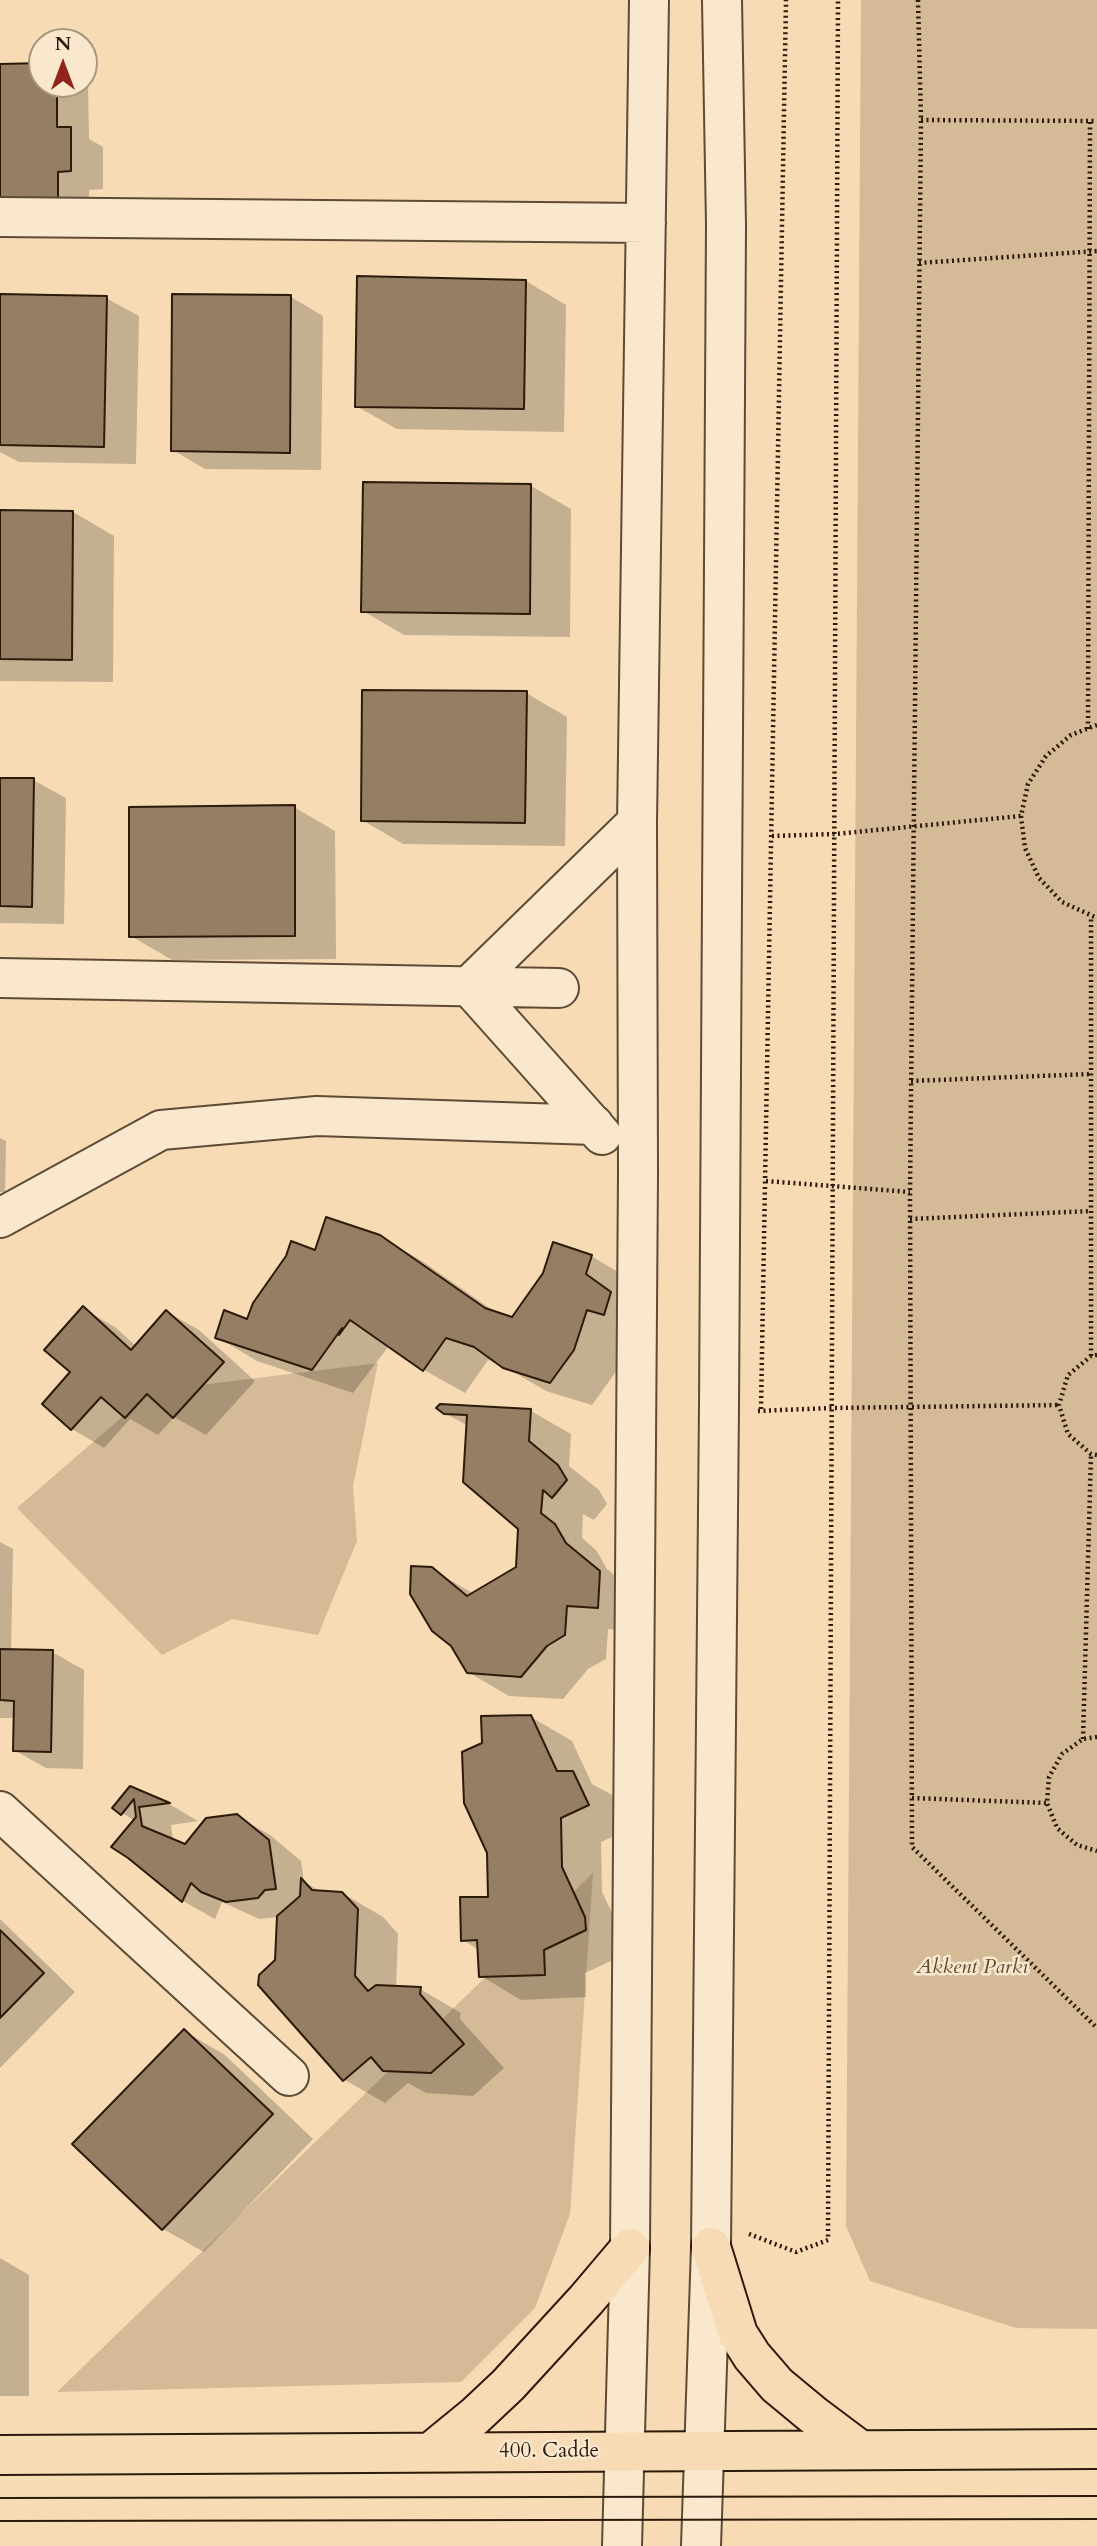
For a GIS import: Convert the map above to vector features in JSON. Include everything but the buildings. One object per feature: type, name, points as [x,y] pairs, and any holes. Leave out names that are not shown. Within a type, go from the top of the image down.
[{"type":"main road","points":[[728,2240],[738,2334],[752,2356],[777,2385],[860,2450]]},
{"type":"main road","points":[[431,2452],[508,2385],[586,2301],[630,2248]]},
{"type":"main road","name":"400. Cadde","points":[[0,2455],[1097,2449]]},
{"type":"street","points":[[622,2546],[630,2248],[638,1174],[637,822],[649,0]]},
{"type":"street","points":[[701,2546],[705,2450],[728,2240],[719,1406],[726,239],[722,0]]},
{"type":"street","points":[[0,217],[646,223]]},
{"type":"street","points":[[469,986],[637,822]]},
{"type":"street","points":[[0,978],[559,988]]},
{"type":"street","points":[[469,986],[638,1174]]},
{"type":"street","points":[[0,1218],[161,1130],[317,1116],[594,1125]]},
{"type":"street","points":[[0,1811],[289,2077]]},
{"type":"path","points":[[761,1412],[786,0]]},
{"type":"path","points":[[728,2240],[796,2252],[828,2240],[838,0]]},
{"type":"path","points":[[918,0],[921,120],[910,1192],[912,1847],[1097,2028]]},
{"type":"path","points":[[921,120],[1097,121]]},
{"type":"path","points":[[1088,729],[1090,121]]},
{"type":"path","points":[[919,262],[1097,251]]},
{"type":"path","points":[[1083,1739],[1094,1454],[1068,1434],[1059,1405],[1068,1376],[1094,1355],[1091,1074],[1094,917],[1062,902],[1039,878],[1025,848],[1021,816],[1028,784],[1046,756],[1071,735],[1097,725]]},
{"type":"path","points":[[772,836],[835,834],[1021,816]]},
{"type":"path","points":[[911,1081],[1091,1074]]},
{"type":"path","points":[[765,1181],[910,1192]]},
{"type":"path","points":[[910,1219],[1091,1211]]},
{"type":"path","points":[[719,1406],[761,1412],[911,1406],[1059,1405]]},
{"type":"path","points":[[1097,1737],[1083,1739],[1062,1754],[1049,1777],[1047,1803],[1057,1828],[1077,1845],[1097,1851]]},
{"type":"path","points":[[912,1798],[1047,1803]]},
{"type":"green space","name":"Akkent Parkı","points":[[861,0],[1097,0],[1097,2329],[1016,2328],[870,2281],[846,2226]]},
{"type":"green space","points":[[378,1363],[353,1486],[357,1541],[318,1635],[232,1619],[162,1655],[17,1508],[152,1391]]},
{"type":"green space","points":[[593,1873],[570,2214],[535,2308],[461,2382],[57,2392]]},
{"type":"tram line","points":[[0,2498],[1097,2496]]},
{"type":"tram line","points":[[0,2521],[1097,2519]]}]
